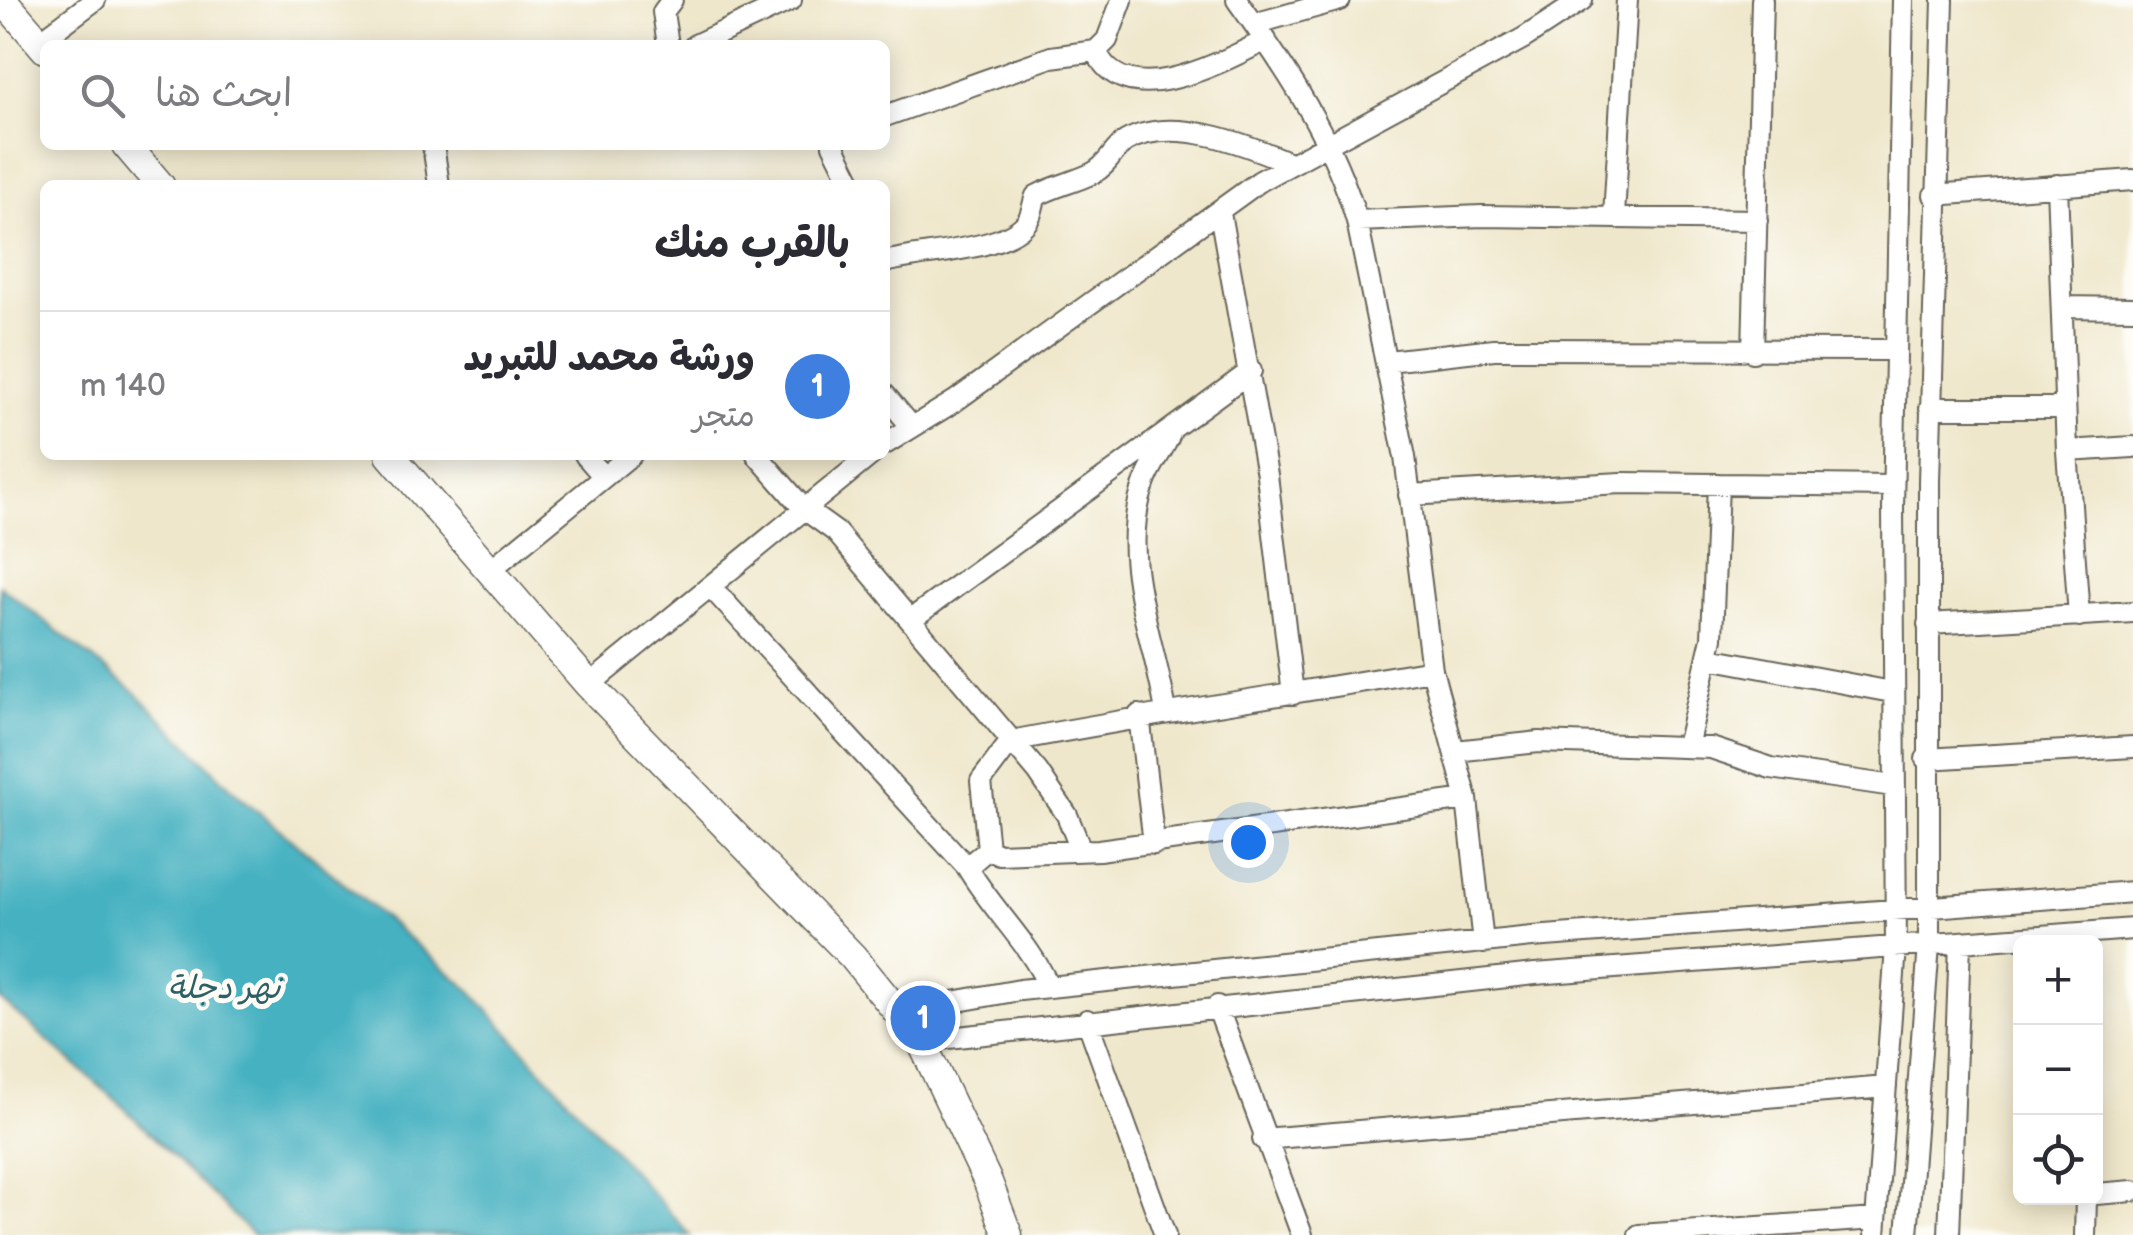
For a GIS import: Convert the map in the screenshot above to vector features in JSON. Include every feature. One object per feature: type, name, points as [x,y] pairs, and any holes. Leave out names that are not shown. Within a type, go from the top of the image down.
[{"type":"main road","points":[[3,0],[40,44]]},
{"type":"main road","points":[[137,150],[157,180]]},
{"type":"main road","points":[[394,460],[589,684],[854,956],[921,1040],[988,1182],[1008,1235]]},
{"type":"street","points":[[49,40],[94,0]]},
{"type":"street","points":[[667,40],[662,12],[672,0]]},
{"type":"street","points":[[706,40],[791,0]]},
{"type":"street","points":[[890,114],[1051,57],[1096,51],[1107,40],[1122,0]]},
{"type":"street","points":[[1237,0],[1328,142],[1357,221],[1388,361],[1432,670],[1467,799],[1483,942]]},
{"type":"street","points":[[1096,51],[1114,74],[1156,80],[1200,72],[1309,3],[1340,0]]},
{"type":"street","points":[[890,441],[955,401],[1290,163],[1524,38],[1583,0]]},
{"type":"street","points":[[1614,216],[1627,0]]},
{"type":"street","points":[[1753,352],[1762,0]]},
{"type":"street","points":[[1638,1235],[1876,1227],[1896,947],[1892,692],[1894,350],[1903,0]]},
{"type":"street","points":[[1908,1235],[1929,946],[1926,759],[1930,408],[1943,0]]},
{"type":"street","points":[[890,256],[990,241],[1017,230],[1028,222],[1036,196],[1093,172],[1122,144],[1139,136],[1176,132],[1218,138],[1290,163]]},
{"type":"street","points":[[434,150],[438,180]]},
{"type":"street","points":[[836,150],[851,180]]},
{"type":"street","points":[[1934,196],[2133,180]]},
{"type":"street","points":[[2057,186],[2067,451],[2080,616]]},
{"type":"street","points":[[1220,213],[1250,371],[1293,694]]},
{"type":"street","points":[[1357,221],[1614,216],[1757,220]]},
{"type":"street","points":[[2063,307],[2133,308]]},
{"type":"street","points":[[1388,361],[1494,350],[1894,350]]},
{"type":"street","points":[[910,620],[1250,371]]},
{"type":"street","points":[[890,401],[911,426]]},
{"type":"street","points":[[1930,408],[2065,408]]},
{"type":"street","points":[[1166,712],[1138,585],[1137,538],[1144,485],[1172,428]]},
{"type":"street","points":[[2067,451],[2133,447]]},
{"type":"street","points":[[590,460],[604,477]]},
{"type":"street","points":[[490,570],[626,460]]},
{"type":"street","points":[[761,460],[804,509],[836,532],[1052,790],[1082,850]]},
{"type":"street","points":[[589,684],[865,460]]},
{"type":"street","points":[[1409,495],[1621,484],[1893,486]]},
{"type":"street","points":[[1688,747],[1690,723],[1709,658],[1718,484]]},
{"type":"street","points":[[710,586],[967,867],[981,891],[1036,956],[1050,987]]},
{"type":"street","points":[[1928,624],[2133,612]]},
{"type":"street","points":[[1709,658],[1892,692]]},
{"type":"street","points":[[988,850],[981,781],[1011,742],[1139,715],[1432,670]]},
{"type":"street","points":[[1139,715],[1154,844]]},
{"type":"street","points":[[1455,751],[1539,742],[1688,747],[1733,753],[1770,768],[1893,786]]},
{"type":"street","points":[[1926,759],[2133,747]]},
{"type":"street","points":[[988,850],[999,854],[1154,844],[1467,799]]},
{"type":"street","points":[[967,867],[988,850]]},
{"type":"street","points":[[896,1012],[950,999],[1050,987],[1483,942],[2133,892]]},
{"type":"street","points":[[2103,935],[2133,929]]},
{"type":"street","points":[[921,1040],[1619,966],[2013,941]]},
{"type":"street","points":[[1949,1235],[1960,943]]},
{"type":"street","points":[[1217,1006],[1263,1139],[1302,1235]]},
{"type":"street","points":[[1087,1020],[1165,1235]]},
{"type":"street","points":[[1263,1139],[1886,1086]]},
{"type":"street","points":[[2103,1193],[2133,1190]]},
{"type":"street","points":[[2085,1235],[2086,1205]]},
{"type":"water","name":"نهر دجلة","points":[[0,586],[135,692],[234,791],[470,990],[690,1235],[253,1235],[118,1102],[0,999]]},
{"type":"place","name":"ورشة محمد للتبريد","points":[[923,1018]]}]
